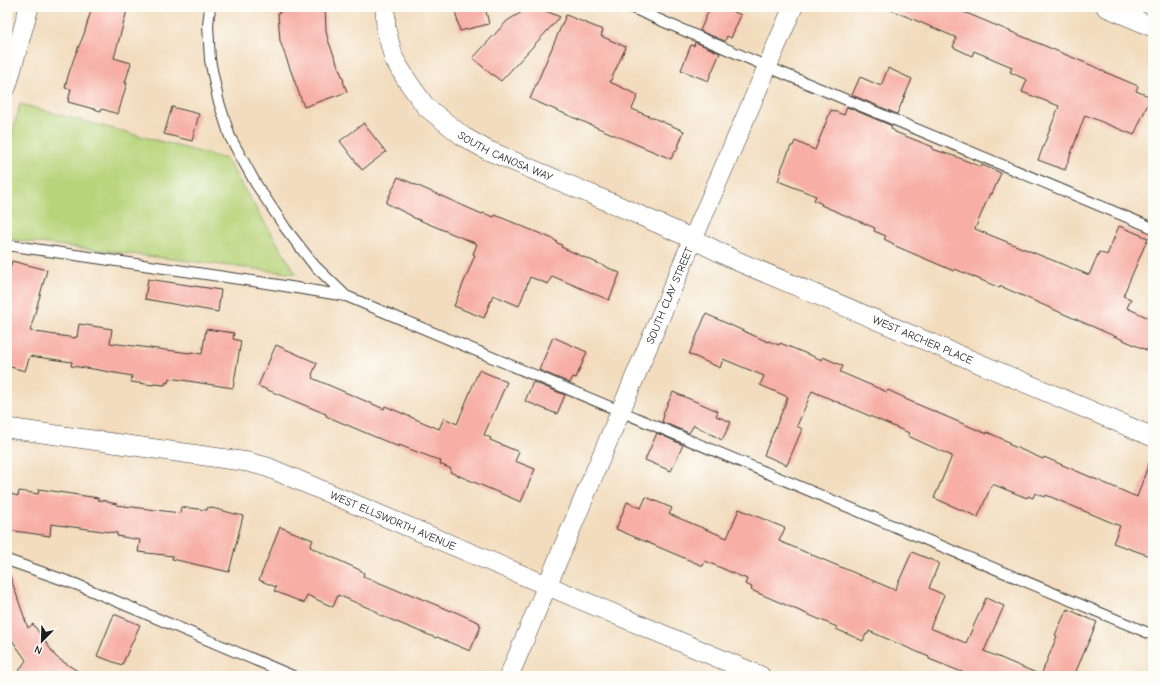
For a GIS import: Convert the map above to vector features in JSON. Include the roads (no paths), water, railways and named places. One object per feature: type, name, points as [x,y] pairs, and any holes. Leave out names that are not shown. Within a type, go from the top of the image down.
[{"type":"street","points":[[7,86],[29,7]]},
{"type":"street","name":"SOUTH CANOSA WAY","points":[[384,7],[386,29],[394,59],[426,107],[437,117],[464,137],[487,150],[693,239]]},
{"type":"street","name":"SOUTH CLAY STREET","points":[[509,676],[693,239],[793,7]]},
{"type":"street","points":[[1106,7],[1153,27]]},
{"type":"street","name":"WEST ARCHER PLACE","points":[[693,239],[737,261],[1153,437]]},
{"type":"street","name":"WEST ELLSWORTH AVENUE","points":[[7,428],[248,462],[267,467],[761,676]]},
{"type":"lane","points":[[210,7],[208,25],[210,60],[218,99],[230,137],[256,184],[286,229],[314,265],[346,296]]},
{"type":"lane","points":[[630,7],[1153,228]]},
{"type":"lane","points":[[7,245],[346,296],[1153,635]]},
{"type":"lane","points":[[7,560],[78,585],[293,676]]}]
